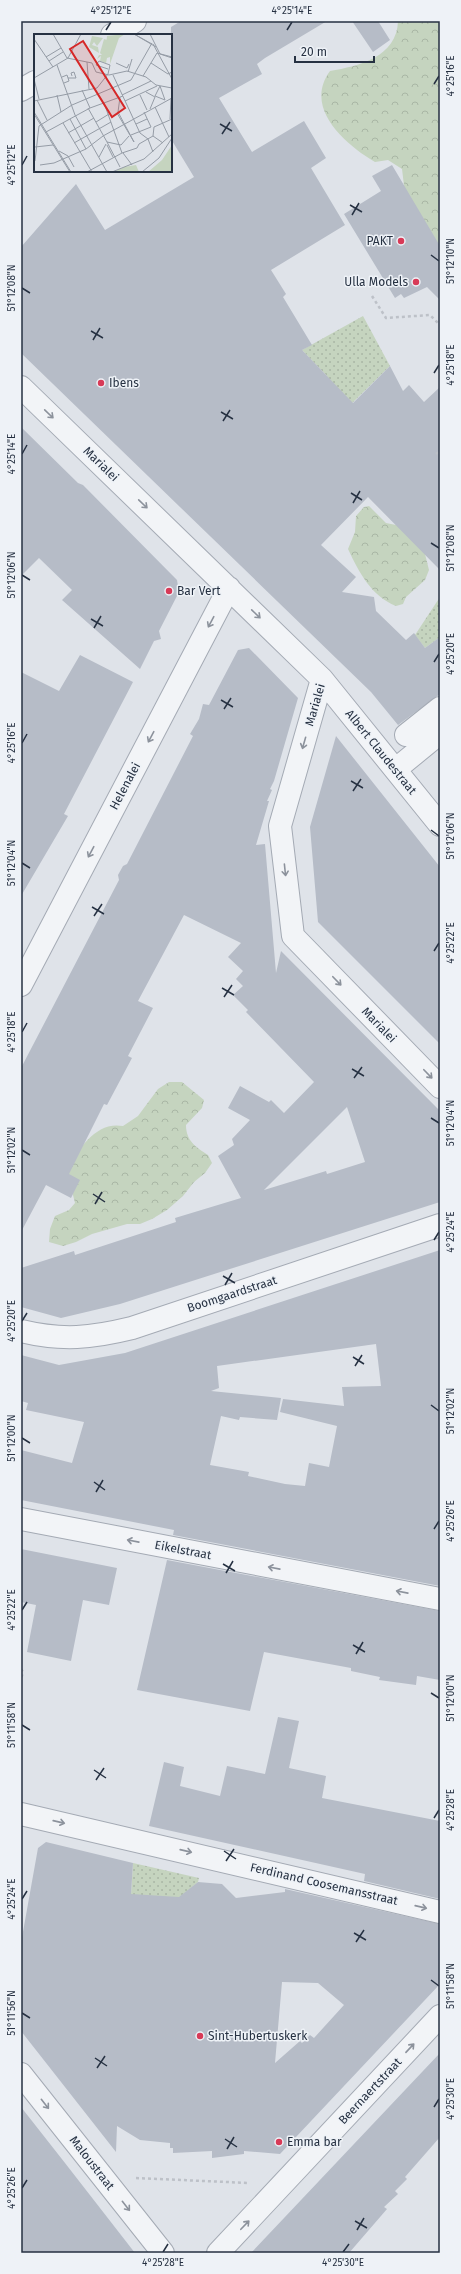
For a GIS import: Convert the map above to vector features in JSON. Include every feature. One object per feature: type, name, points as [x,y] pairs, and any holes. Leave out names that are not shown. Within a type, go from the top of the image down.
[{"type":"street","points":[[114,34],[135,21]]},
{"type":"street","points":[[21,90],[34,83]]},
{"type":"street","name":"Marialei","points":[[21,387],[230,588],[322,679],[280,826],[293,936],[440,1087]]},
{"type":"street","name":"Helenalei","points":[[21,985],[230,588]]},
{"type":"street","name":"Albert Claudestraat","points":[[322,679],[396,769],[440,826]]},
{"type":"street","points":[[406,735],[440,708]]},
{"type":"street","points":[[396,769],[440,734]]},
{"type":"street","name":"Boomgaardstraat","points":[[21,1331],[69,1339],[98,1336],[132,1328],[440,1225]]},
{"type":"street","name":"Eikelstraat","points":[[21,1520],[440,1599]]},
{"type":"street","name":"Ferdinand Coosemansstraat","points":[[22,1817],[440,1912]]},
{"type":"street","name":"Beernaertstraat","points":[[218,2253],[440,2016]]},
{"type":"street","name":"Maloustraat","points":[[21,2074],[163,2253]]},
{"type":"path","points":[[372,296],[386,318],[430,316],[440,326]]},
{"type":"path","points":[[436,454],[440,451]]},
{"type":"path","points":[[21,1669],[23,1672],[21,1679]]},
{"type":"path","points":[[102,2176],[283,2185]]},
{"type":"green space","points":[[398,21],[440,21],[440,251],[406,202],[402,169],[388,160],[375,162],[340,135],[331,124],[324,111],[321,98],[323,85],[330,71],[364,62],[374,58],[384,51],[391,43],[396,33]]},
{"type":"green space","points":[[363,316],[390,366],[346,409],[326,375],[302,350]]},
{"type":"green space","points":[[369,506],[386,523],[401,526],[423,546],[429,570],[425,580],[406,597],[403,604],[396,606],[387,602],[373,590],[361,575],[348,549],[355,532],[356,516],[364,507]]},
{"type":"green space","points":[[440,597],[440,637],[425,648],[415,635]]},
{"type":"green space","points":[[169,1082],[182,1082],[204,1100],[202,1108],[186,1125],[186,1131],[192,1143],[208,1155],[212,1163],[205,1173],[194,1182],[183,1196],[167,1210],[152,1219],[140,1224],[127,1224],[92,1234],[76,1242],[63,1246],[49,1242],[50,1229],[55,1216],[69,1210],[75,1203],[66,1167],[84,1144],[97,1132],[113,1126],[123,1126],[138,1116],[158,1089]]},
{"type":"green space","points":[[133,1863],[199,1878],[198,1882],[128,1942]]},
{"type":"building","points":[[181,21],[327,21],[265,58],[257,64],[262,74],[219,98],[252,152],[304,121],[326,158],[311,168],[345,225],[271,270],[286,294],[283,297],[312,345],[302,350],[353,403],[390,366],[403,391],[409,385],[424,402],[440,387],[440,570],[368,497],[321,545],[356,577],[342,592],[374,597],[376,611],[406,640],[414,633],[425,648],[440,637],[440,694],[398,725],[371,692],[21,353],[21,247],[76,184],[105,230],[194,177],[172,141],[171,27]]},
{"type":"building","points":[[352,21],[378,21],[390,40],[373,52]]},
{"type":"building","name":"PAKT","points":[[392,165],[440,246],[440,300],[427,287],[404,298],[401,294],[395,298],[344,214],[381,191],[372,176]]},
{"type":"building","points":[[21,427],[78,483],[83,485],[177,580],[179,592],[159,631],[161,639],[154,641],[140,669],[62,600],[72,590],[39,558],[21,576]]},
{"type":"building","points":[[249,648],[298,698],[274,781],[270,789],[272,790],[267,801],[269,801],[256,845],[265,844],[276,973],[281,951],[440,1111],[440,1202],[120,1304],[61,1318],[21,1307],[21,1268],[74,1251],[75,1255],[176,1222],[175,1218],[241,1198],[218,1156],[234,1145],[232,1139],[250,1120],[228,1108],[240,1086],[269,1102],[271,1100],[284,1113],[314,1082],[246,1012],[248,1010],[233,995],[243,986],[236,979],[243,971],[228,957],[241,943],[184,915],[138,1001],[153,1008],[128,1056],[132,1058],[107,1105],[104,1104],[69,1174],[80,1180],[71,1198],[46,1185],[21,1232],[21,1068],[119,880],[118,875],[123,866],[127,864],[193,736],[190,734],[199,719],[203,704],[209,705],[238,650]],"holes":[[[347,1107],[365,1162],[327,1174],[326,1171],[264,1190]]]},
{"type":"building","points":[[80,655],[133,682],[64,814],[68,816],[21,896],[21,672],[59,691]]},
{"type":"building","points":[[336,736],[440,867],[440,1044],[318,922],[310,827]]},
{"type":"building","points":[[440,1250],[440,1586],[173,1535],[174,1530],[21,1500],[21,1450],[72,1463],[84,1422],[26,1410],[28,1403],[21,1401],[21,1355],[59,1365],[125,1353]],"holes":[[[376,1344],[381,1386],[342,1387],[344,1406],[283,1399],[280,1412],[337,1426],[329,1467],[309,1463],[305,1486],[285,1484],[248,1476],[249,1472],[210,1465],[221,1416],[239,1420],[240,1417],[277,1420],[281,1398],[211,1391],[219,1388],[217,1366]]]},
{"type":"building","points":[[21,1549],[117,1568],[109,1605],[83,1600],[71,1661],[27,1652],[36,1605],[21,1602]]},
{"type":"building","points":[[167,1560],[440,1611],[440,1680],[417,1676],[416,1685],[379,1680],[380,1677],[351,1671],[351,1668],[264,1652],[250,1711],[137,1690]]},
{"type":"building","points":[[278,1717],[299,1721],[289,1768],[326,1776],[322,1798],[440,1821],[440,1899],[364,1881],[365,1874],[149,1826],[164,1762],[184,1767],[180,1786],[220,1796],[227,1766],[265,1774]]},
{"type":"building","points":[[46,1842],[133,1863],[131,1894],[179,1897],[198,1882],[222,1884],[236,1898],[285,1892],[285,1889],[440,1924],[440,1984],[280,2154],[244,2151],[244,2154],[212,2158],[212,2151],[173,2153],[173,2148],[170,2148],[170,2143],[140,2140],[117,2126],[116,2152],[21,2031],[21,1943],[38,1848]],"holes":[[[282,1982],[318,1983],[344,2005],[314,2038],[310,2035],[302,2043],[300,2041],[275,2063]]]},
{"type":"building","points":[[440,2053],[440,2137],[405,2177],[407,2179],[395,2191],[398,2194],[384,2207],[387,2209],[349,2253],[251,2253]]},
{"type":"building","points":[[21,2107],[65,2163],[135,2253],[21,2253]]},
{"type":"place","name":"PAKT","points":[[401,241]]},
{"type":"place","name":"Ulla Models","points":[[416,282]]},
{"type":"place","name":"Ibens","points":[[101,383]]},
{"type":"place","name":"Bar Vert","points":[[169,591]]},
{"type":"place","name":"Sint-Hubertuskerk","points":[[200,2036]]},
{"type":"place","name":"Emma bar","points":[[279,2142]]}]
